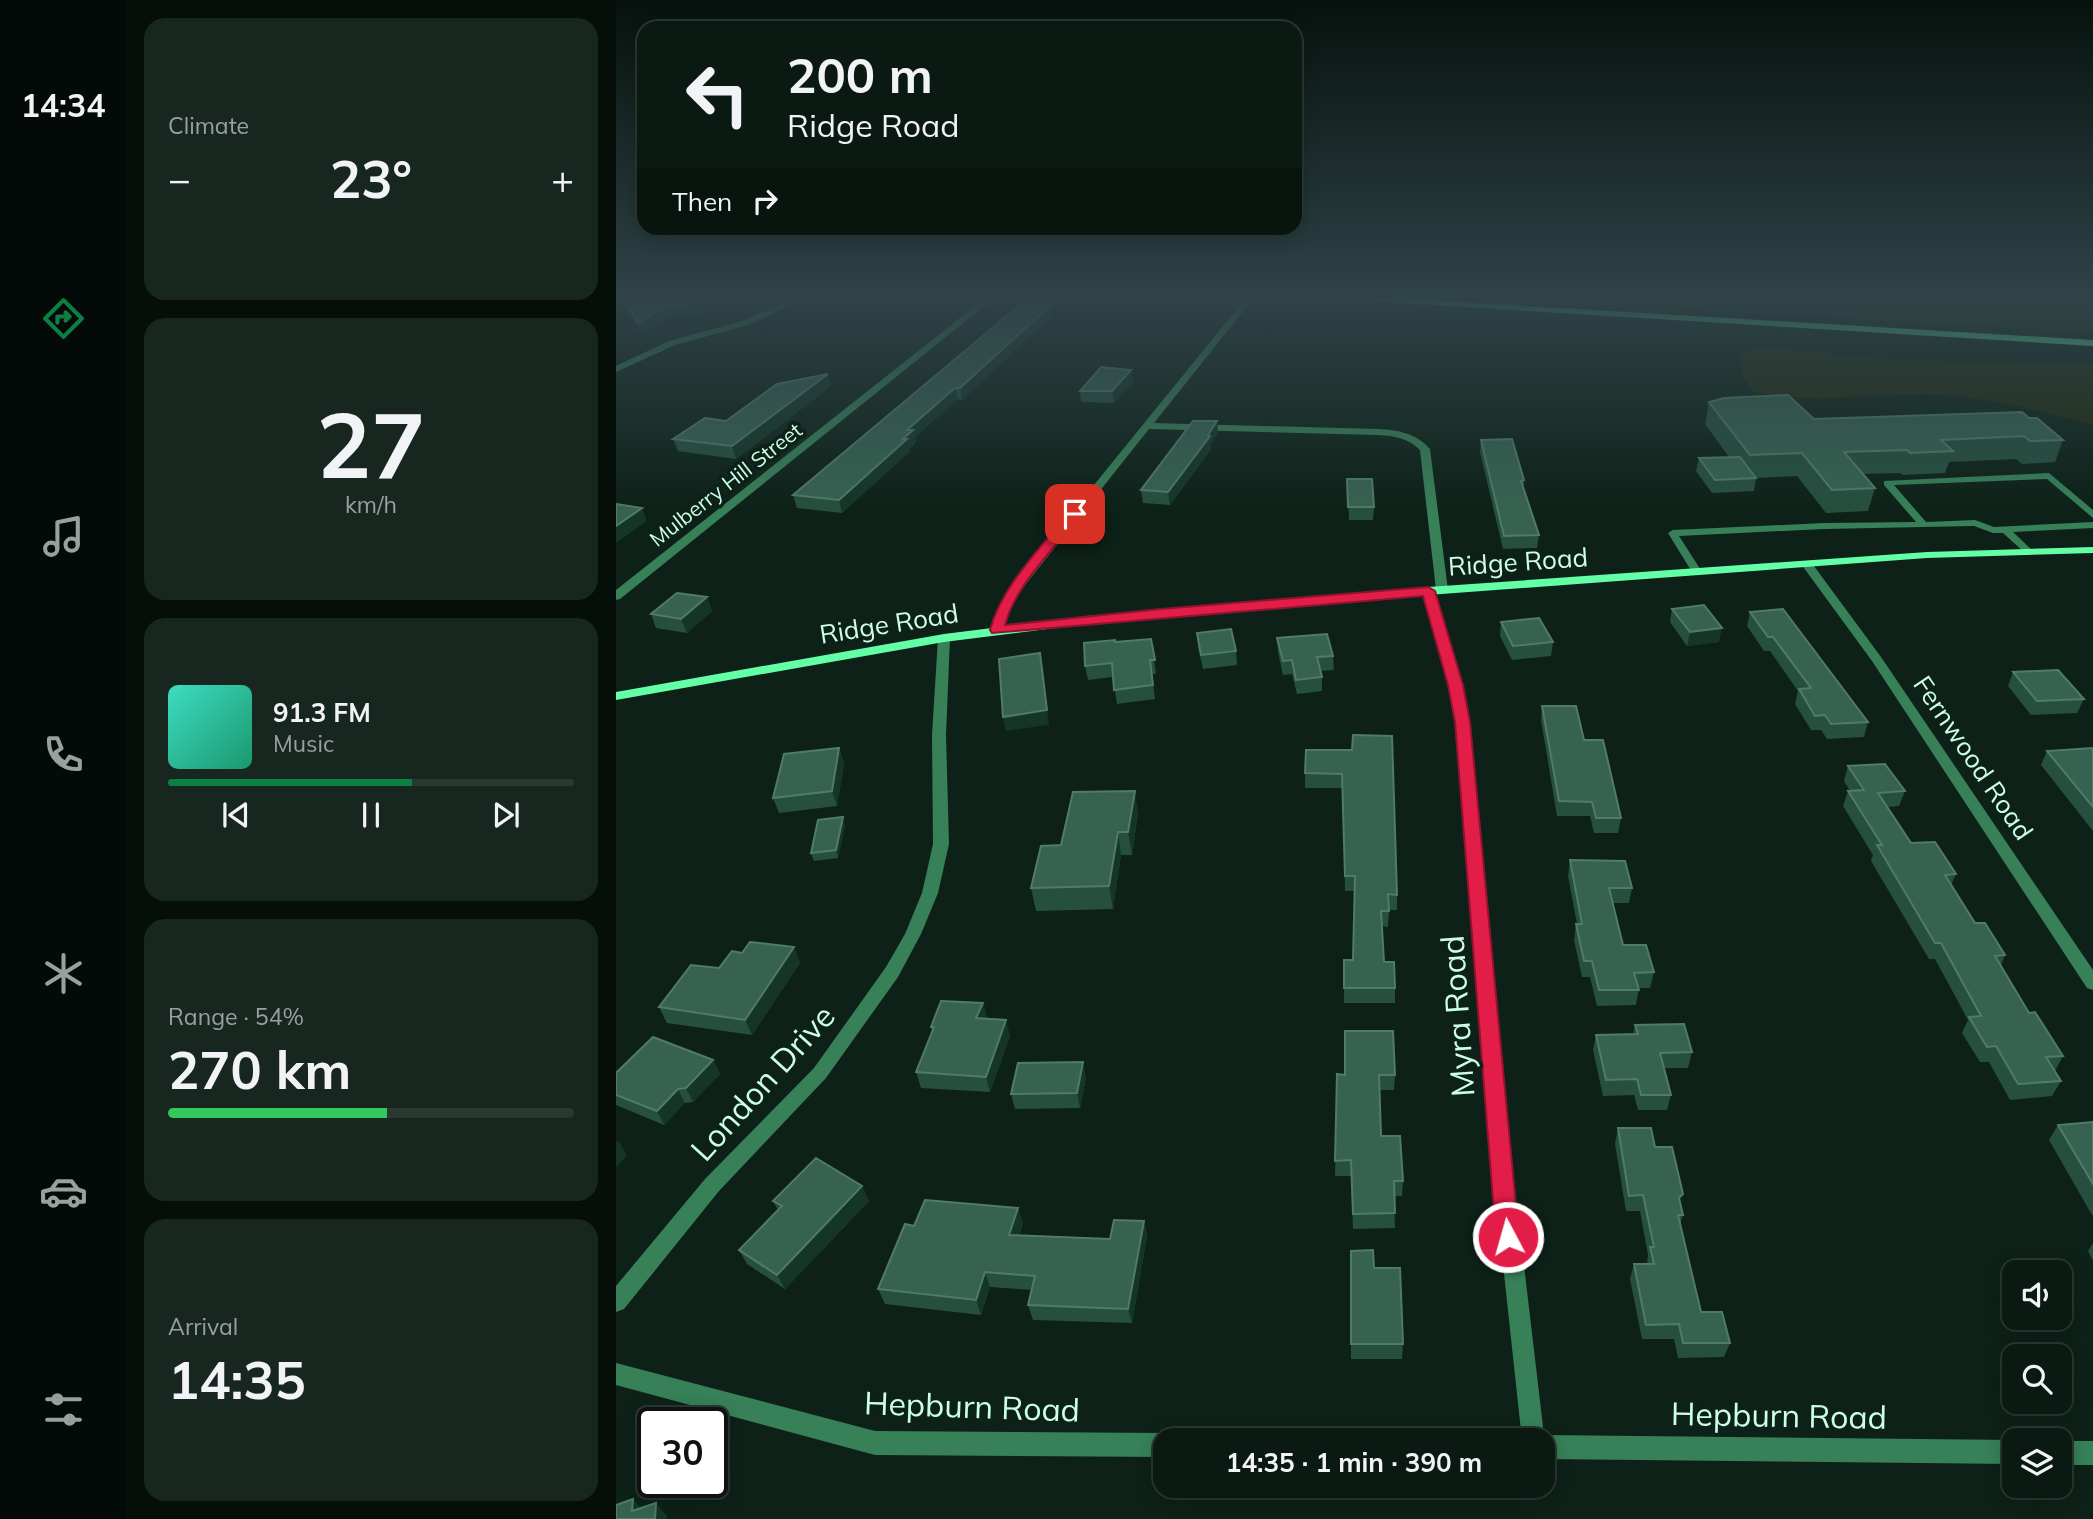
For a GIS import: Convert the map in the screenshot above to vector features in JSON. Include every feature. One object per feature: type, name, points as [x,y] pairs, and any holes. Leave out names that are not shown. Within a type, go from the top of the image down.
[{"type":"main road","name":"Ridge Road","points":[[616,696],[944,638],[1141,614],[1807,564],[2028,551],[2093,550]]},
{"type":"street","name":"Mulberry Hill Street","points":[[616,596],[900,370]]},
{"type":"street","points":[[997,630],[1002,611],[1020,583],[1192,370]]},
{"type":"street","name":"Myra Road","points":[[1146,426],[1378,432],[1409,436],[1425,449],[1435,591],[1462,722],[1499,1147],[1513,1288],[1531,1428]]},
{"type":"street","name":"Fernwood Road","points":[[1807,564],[1891,682],[2093,983]]},
{"type":"street","name":"London Drive","points":[[616,1302],[712,1185],[820,1073],[892,972],[913,934],[930,893],[941,844],[939,735],[944,638]]},
{"type":"street","name":"Hepburn Road","points":[[616,1374],[875,1443],[1153,1445]]},
{"type":"street","name":"Hepburn Road","points":[[1555,1447],[2002,1452]]},
{"type":"street","points":[[2072,1452],[2093,1453]]},
{"type":"lane","points":[[1923,525],[1887,482],[2049,477],[2093,515]]},
{"type":"lane","points":[[1697,572],[1673,533],[1975,523],[1993,530],[2093,526]]},
{"type":"lane","points":[[2006,530],[2028,551]]},
{"type":"green space","points":[[1741,370],[2093,370],[2093,425],[2018,406],[1941,395],[1825,398],[1779,396],[1754,392]]},
{"type":"building","points":[[942,370],[980,370],[907,430],[913,430],[903,439],[907,439],[839,500],[793,495]]},
{"type":"building","points":[[1098,370],[1131,370],[1112,391],[1080,391]]},
{"type":"building","points":[[828,374],[732,446],[673,439],[705,418],[726,421],[777,384]]},
{"type":"building","points":[[1788,395],[1814,419],[2022,412],[2029,418],[2037,418],[2063,440],[2030,441],[2024,436],[1941,440],[1953,451],[1844,452],[1875,488],[1832,490],[1802,453],[1750,455],[1709,402],[1724,398]]},
{"type":"building","points":[[1193,421],[1217,421],[1208,435],[1210,436],[1168,492],[1141,490]]},
{"type":"building","points":[[1512,439],[1524,480],[1521,481],[1539,535],[1504,536],[1481,440]]},
{"type":"building","points":[[1740,457],[1756,478],[1715,480],[1699,458]]},
{"type":"building","points":[[1347,479],[1372,479],[1374,507],[1348,507]]},
{"type":"building","points":[[616,504],[642,508],[616,526]]},
{"type":"building","points":[[677,593],[707,597],[681,619],[651,614]]},
{"type":"building","points":[[1704,605],[1722,628],[1690,632],[1672,609]]},
{"type":"building","points":[[1783,609],[1868,722],[1831,724],[1825,715],[1815,716],[1799,689],[1811,688],[1773,637],[1768,637],[1750,612]]},
{"type":"building","points":[[1539,618],[1553,642],[1513,646],[1501,622]]},
{"type":"building","points":[[1231,629],[1236,651],[1201,655],[1197,633]]},
{"type":"building","points":[[1327,634],[1333,656],[1317,657],[1322,677],[1296,680],[1292,660],[1283,661],[1277,638]]},
{"type":"building","points":[[1151,639],[1155,660],[1150,660],[1153,685],[1114,690],[1112,663],[1085,666],[1084,643]]},
{"type":"building","points":[[1040,653],[1047,710],[1003,717],[999,659]]},
{"type":"building","points":[[2058,670],[2084,699],[2037,701],[2013,672]]},
{"type":"building","points":[[1542,706],[1576,706],[1584,740],[1603,740],[1621,818],[1596,818],[1592,802],[1559,801]]},
{"type":"building","points":[[1353,735],[1392,736],[1397,895],[1388,894],[1389,911],[1381,911],[1384,962],[1394,962],[1395,988],[1344,988],[1344,960],[1353,960],[1355,876],[1345,876],[1342,774],[1305,773],[1306,750],[1352,750]]},
{"type":"building","points":[[839,748],[832,791],[773,798],[784,754]]},
{"type":"building","points":[[2093,748],[2093,807],[2047,751]]},
{"type":"building","points":[[1885,764],[1905,791],[1878,793],[1911,843],[1935,842],[1956,874],[1945,875],[1975,923],[1985,923],[2005,955],[1995,956],[2029,1013],[2035,1012],[2063,1056],[2046,1057],[2061,1081],[2018,1084],[1996,1046],[1987,1047],[1969,1017],[1981,1016],[1941,943],[1935,943],[1877,845],[1882,845],[1848,791],[1864,790],[1848,766]]},
{"type":"building","points":[[1135,791],[1128,832],[1118,832],[1109,886],[1031,888],[1041,846],[1061,845],[1073,792]]},
{"type":"building","points":[[843,817],[836,850],[811,853],[818,820]]},
{"type":"building","points":[[1570,860],[1625,861],[1632,888],[1609,888],[1623,945],[1646,945],[1654,972],[1634,973],[1639,990],[1599,990],[1592,961],[1584,961],[1576,924],[1582,924]]},
{"type":"building","points":[[750,942],[794,947],[745,1020],[659,1007],[691,965],[719,968],[732,951],[742,953]]},
{"type":"building","points":[[941,1001],[983,1003],[976,1018],[1006,1020],[986,1077],[916,1072]]},
{"type":"building","points":[[1684,1024],[1692,1052],[1660,1053],[1671,1095],[1641,1095],[1637,1079],[1606,1080],[1596,1035],[1638,1034],[1635,1025]]},
{"type":"building","points":[[1345,1031],[1393,1031],[1395,1075],[1379,1075],[1381,1136],[1400,1136],[1403,1181],[1394,1181],[1395,1213],[1353,1214],[1351,1160],[1335,1161],[1337,1074],[1345,1075]]},
{"type":"building","points":[[653,1037],[713,1060],[686,1088],[678,1089],[657,1111],[616,1095],[616,1073]]},
{"type":"building","points":[[1083,1062],[1077,1093],[1011,1094],[1018,1063]]},
{"type":"building","points":[[2093,1122],[2093,1184],[2058,1125]]},
{"type":"building","points":[[1618,1128],[1651,1128],[1655,1147],[1672,1147],[1683,1194],[1679,1198],[1683,1215],[1678,1215],[1701,1312],[1722,1312],[1730,1343],[1683,1343],[1679,1324],[1646,1325],[1634,1264],[1654,1264],[1650,1247],[1654,1247],[1643,1195],[1629,1196]]},
{"type":"building","points":[[816,1158],[862,1186],[777,1275],[739,1250],[782,1206],[773,1201]]},
{"type":"building","points":[[925,1200],[1018,1208],[1009,1235],[1110,1239],[1114,1220],[1144,1221],[1128,1309],[1028,1305],[1035,1276],[985,1272],[976,1300],[878,1289],[905,1224],[914,1226]]},
{"type":"building","points":[[1373,1250],[1374,1268],[1400,1268],[1403,1344],[1351,1344],[1351,1251]]},
{"type":"building","points":[[633,1499],[632,1511],[656,1503],[655,1519],[616,1519],[616,1505]]},
{"type":"route","points":[[1075,514],[1020,583],[1002,611],[997,630],[1161,613],[1428,591],[1456,685],[1462,722],[1508,1237]]}]
